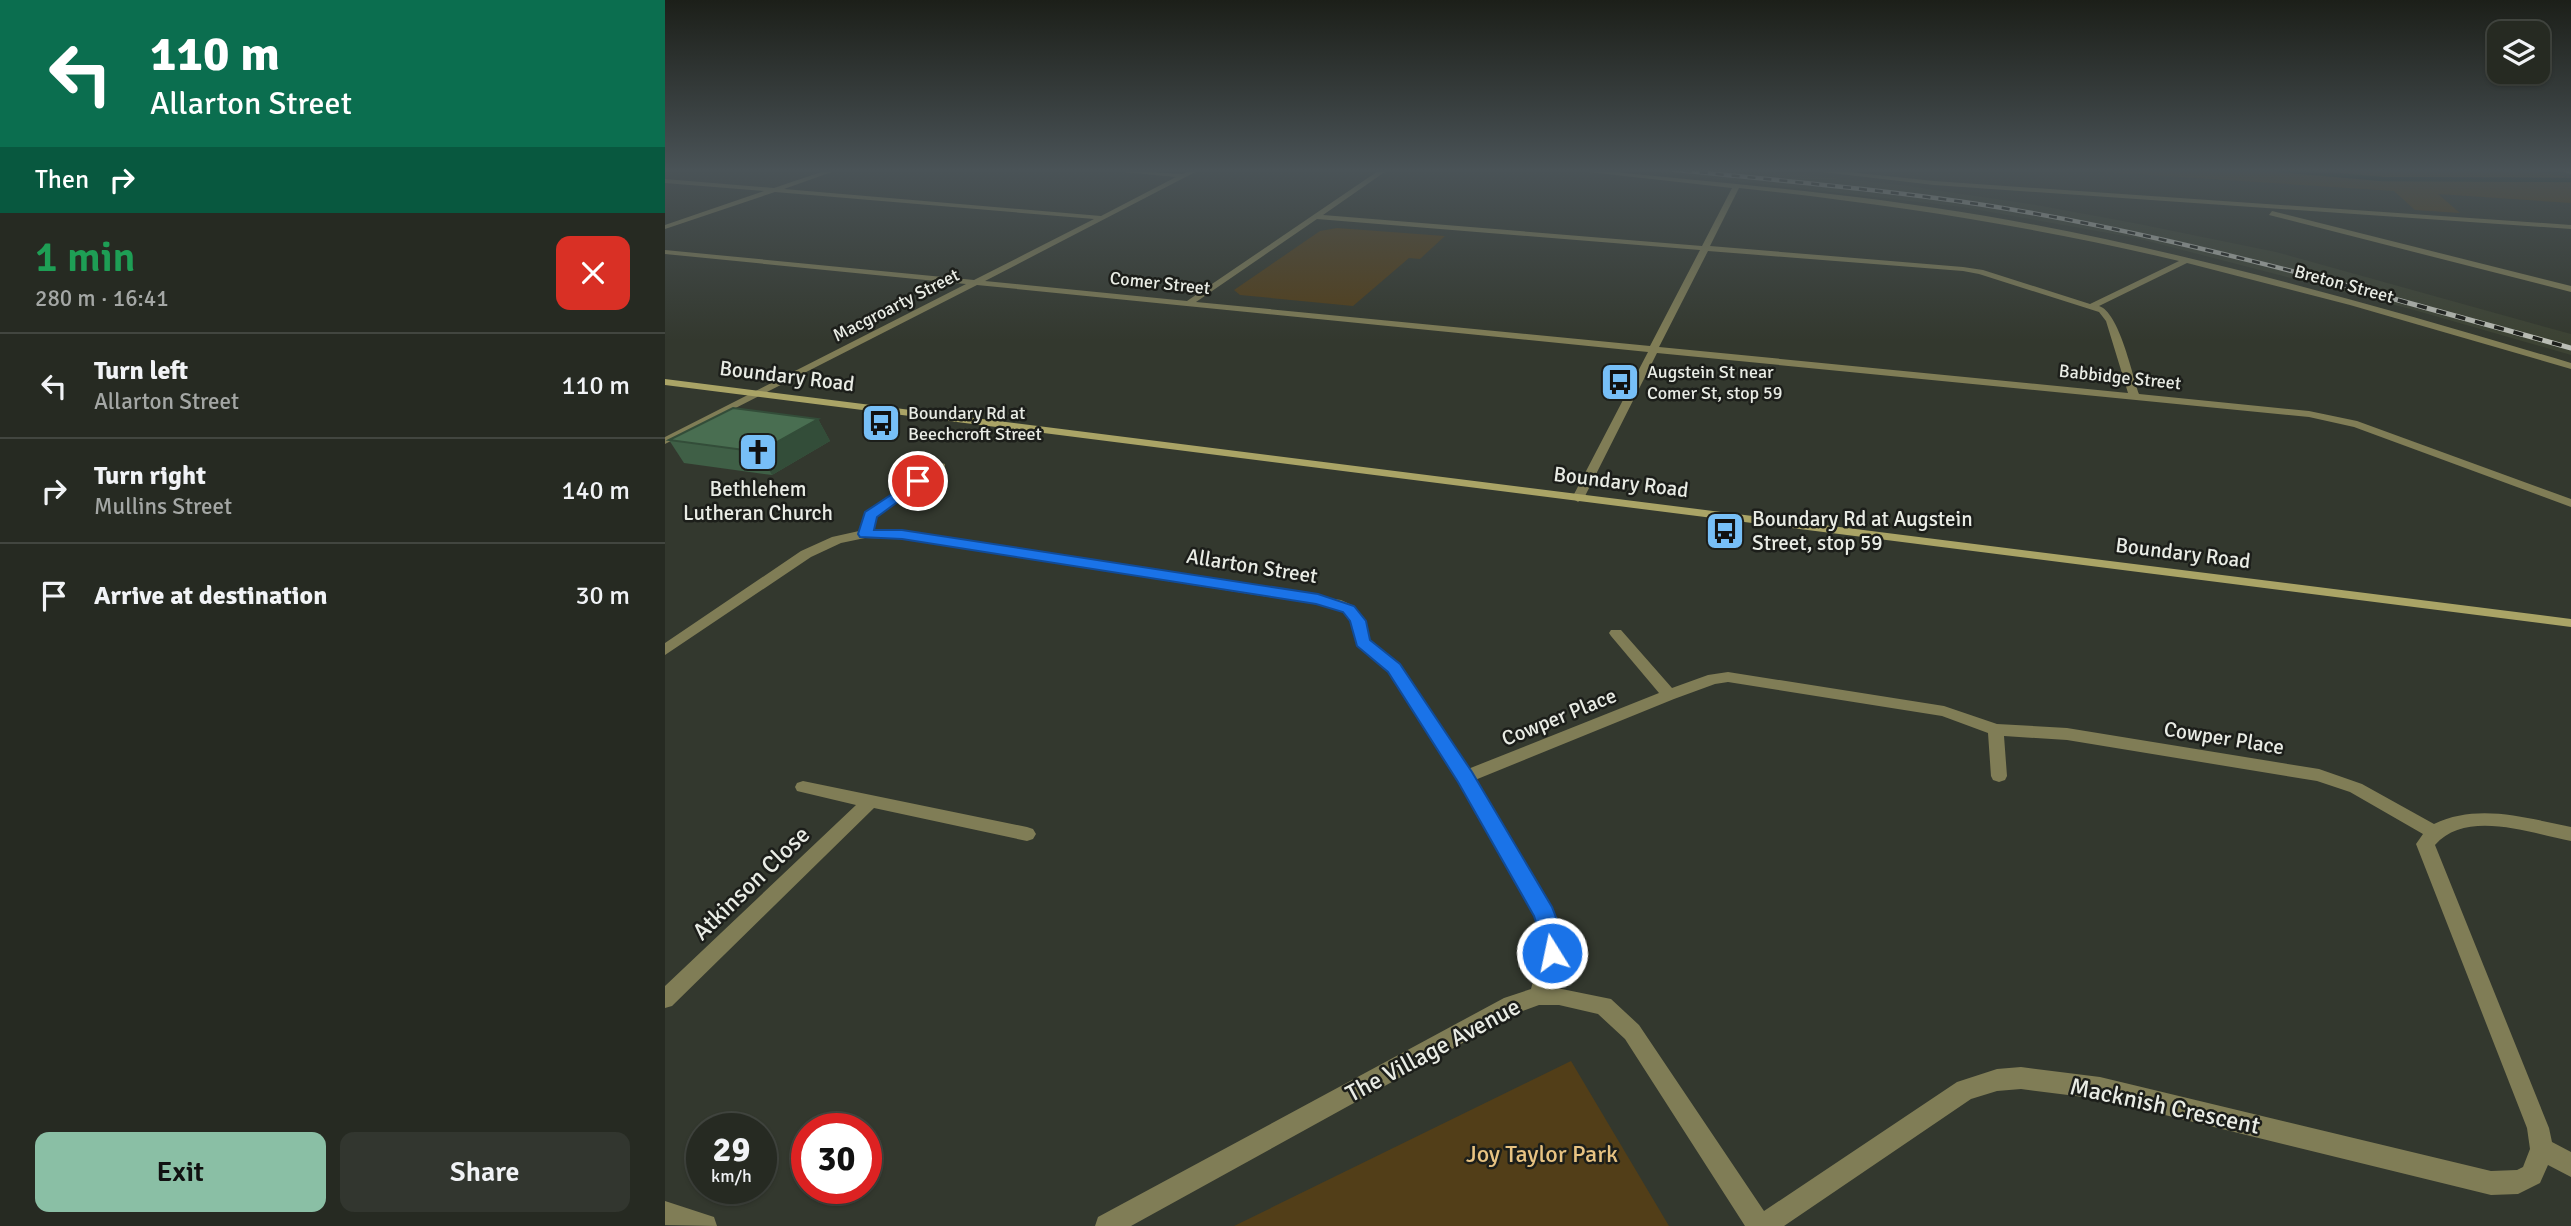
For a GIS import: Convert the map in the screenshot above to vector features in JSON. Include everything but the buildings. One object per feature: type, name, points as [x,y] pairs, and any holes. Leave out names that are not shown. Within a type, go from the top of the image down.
[{"type":"main road","name":"Boundary Road","points":[[665,382],[2571,623]]},
{"type":"street","name":"Macgroarty Street","points":[[665,441],[1086,226]]},
{"type":"street","points":[[1190,302],[1303,226]]},
{"type":"street","points":[[1428,226],[1963,269],[2102,310],[2110,321],[2134,396]]},
{"type":"street","points":[[1578,498],[1715,226]]},
{"type":"street","name":"Breton Street","points":[[2025,226],[2187,260],[2345,300],[2571,366]]},
{"type":"street","points":[[2321,226],[2571,289]]},
{"type":"street","name":"Comer Street","points":[[665,252],[1653,348]]},
{"type":"street","points":[[2092,306],[2187,260]]},
{"type":"street","name":"Babbidge Street","points":[[1653,348],[2332,417],[2571,503]]},
{"type":"street","points":[[865,534],[870,515],[941,466]]},
{"type":"street","name":"Allarton Street","points":[[665,650],[806,554],[837,540],[865,534],[902,535],[1336,603],[1349,609],[1358,621],[1362,642],[1394,668],[1465,777],[1544,914],[1553,941],[1539,996]]},
{"type":"street","points":[[1616,632],[1669,695]]},
{"type":"street","name":"Cowper Place","points":[[1465,777],[1669,695],[1713,679],[1728,677],[1944,711],[1996,730],[2067,734],[2319,775],[2356,788],[2432,831]]},
{"type":"street","points":[[1996,730],[1999,776]]},
{"type":"street","points":[[803,787],[1027,834]]},
{"type":"street","name":"Atkinson Close","points":[[665,999],[871,801]]},
{"type":"street","points":[[2571,834],[2470,819],[2447,822],[2432,831],[2425,844],[2538,1128],[2542,1149],[2571,1165]]},
{"type":"street","name":"The Village Avenue","points":[[1107,1226],[1511,1005],[1539,996],[1559,996],[1604,1006],[1632,1032],[1761,1226]]},
{"type":"street","name":"Macknish Crescent","points":[[1761,1226],[1965,1090],[1997,1080],[2021,1078],[2100,1088],[2491,1183],[2518,1182],[2532,1175],[2542,1149]]},
{"type":"street","points":[[665,1213],[705,1226]]},
{"type":"shaded area","points":[[2070,226],[2150,226],[2276,252],[2571,334],[2571,355],[2414,310],[2136,238]]},
{"type":"green space","points":[[1337,228],[1445,236],[1420,259],[1409,258],[1353,306],[1240,295],[1234,290],[1320,231]]},
{"type":"green space","name":"Joy Taylor Park","points":[[1571,1061],[1669,1226],[1234,1226]]},
{"type":"railway","points":[[2100,226],[2346,285]]},
{"type":"railway","points":[[2340,284],[2571,348]]},
{"type":"place","name":"Augstein St near Comer St, stop 59","points":[[1620,382]]},
{"type":"place","name":"Boundary Rd at Beechcroft Street","points":[[881,423]]},
{"type":"place","name":"Bethlehem Lutheran Church","points":[[758,452]]},
{"type":"place","name":"Boundary Rd at Augstein Street, stop 59","points":[[1725,531]]},
{"type":"route","points":[[918,481],[870,515],[865,534],[902,535],[1318,599],[1349,609],[1358,621],[1362,642],[1394,668],[1465,777],[1544,914],[1551,931],[1552,953]]}]
